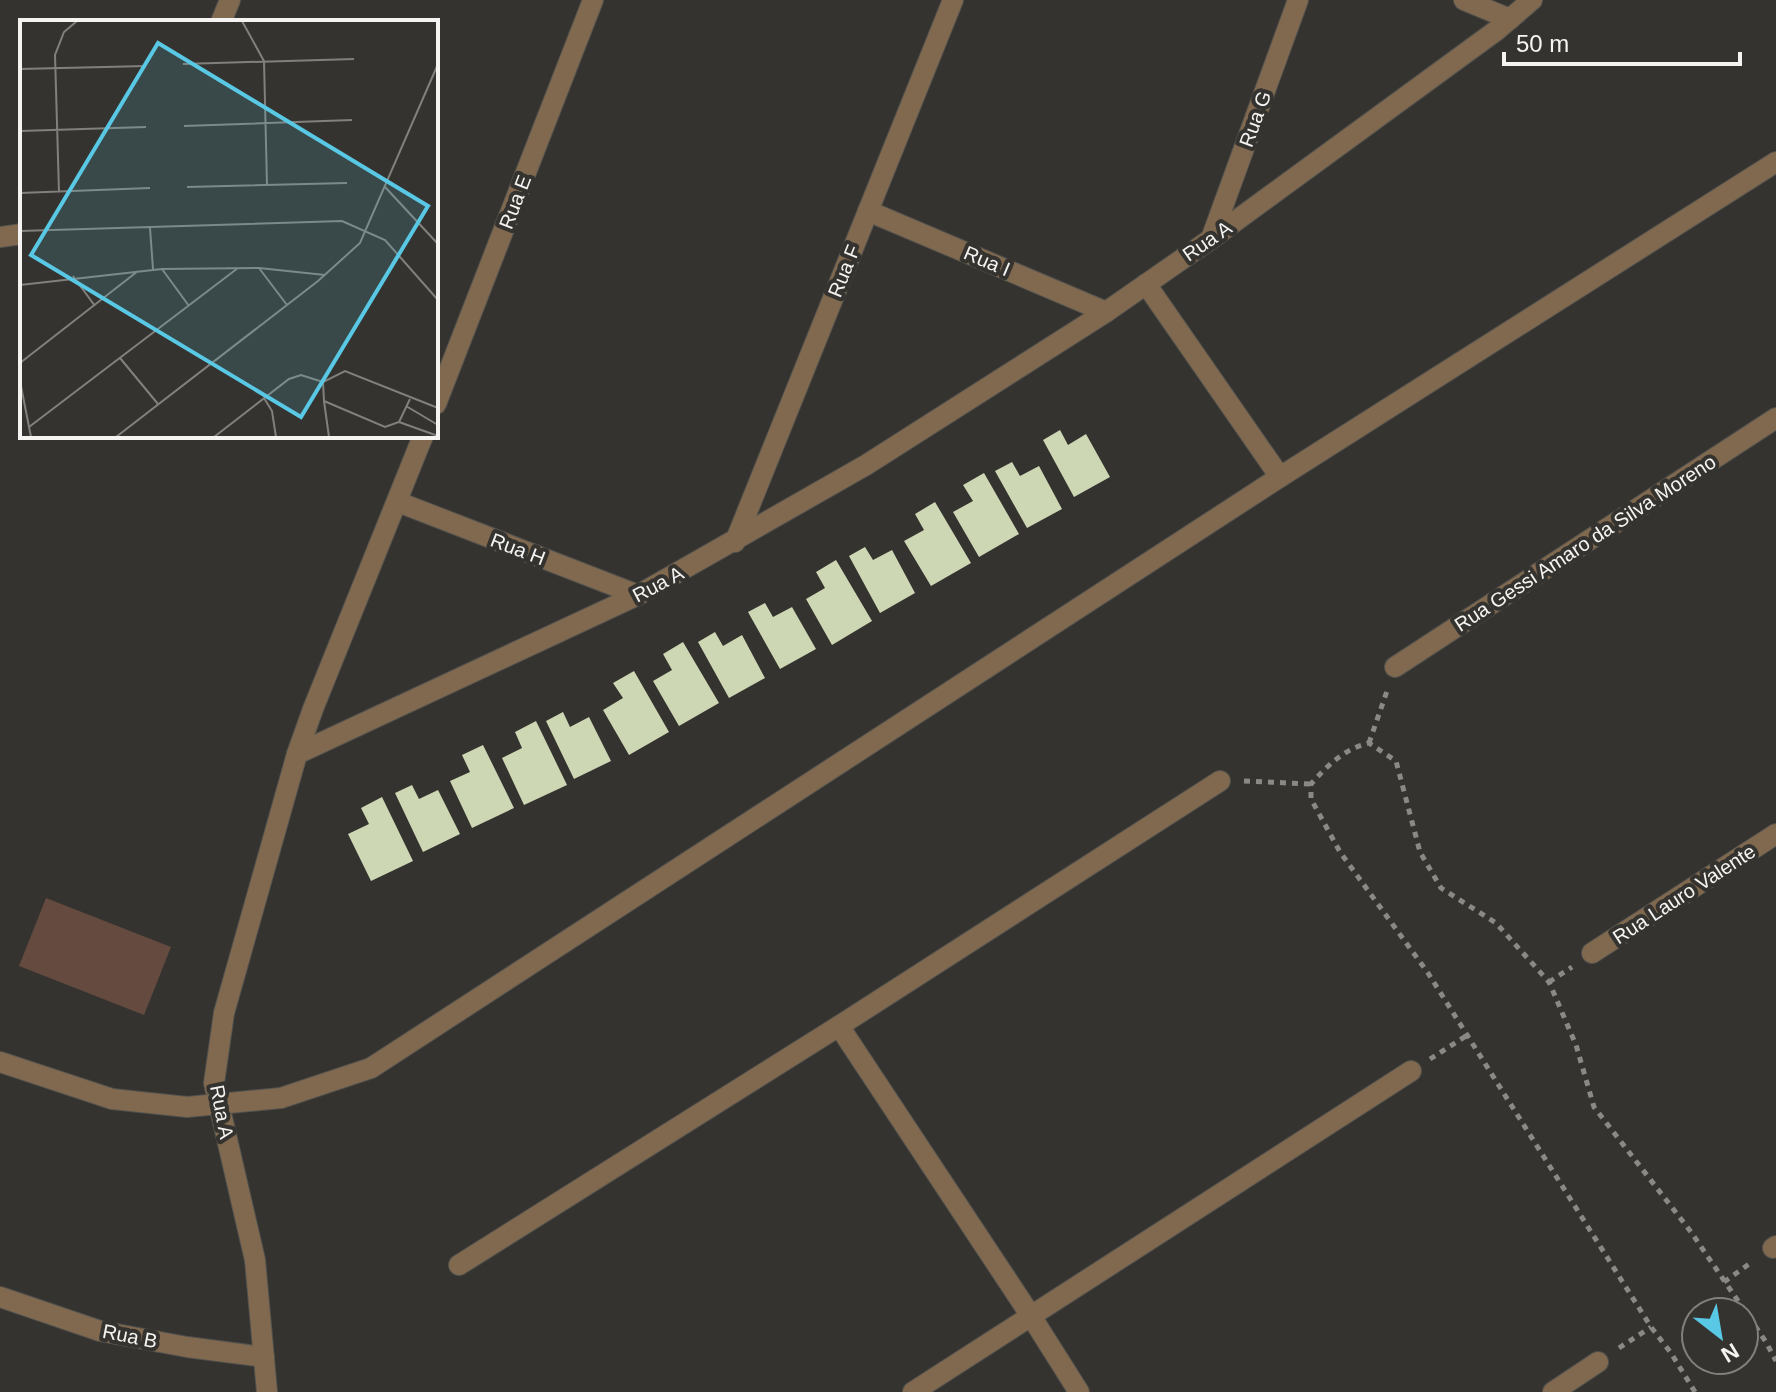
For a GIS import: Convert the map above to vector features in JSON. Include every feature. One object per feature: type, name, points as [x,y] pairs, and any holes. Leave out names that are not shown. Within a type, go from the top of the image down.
[{"type":"street","points":[[222,20],[230,0]]},
{"type":"street","name":"Rua E","points":[[438,399],[593,0]]},
{"type":"street","name":"Rua F","points":[[735,542],[953,0]]},
{"type":"street","name":"Rua G","points":[[1211,239],[1298,0]]},
{"type":"street","points":[[1464,0],[1510,19]]},
{"type":"street","name":"Rua A","points":[[267,1392],[255,1260],[214,1083],[224,1013],[297,754],[638,595],[866,465],[1106,312],[1211,239],[1532,0]]},
{"type":"street","points":[[0,1062],[112,1099],[187,1107],[281,1098],[371,1068],[1280,477],[1776,162]]},
{"type":"street","name":"Rua I","points":[[868,211],[1106,312]]},
{"type":"street","points":[[0,237],[20,234]]},
{"type":"street","points":[[1146,284],[1280,477]]},
{"type":"street","name":"Rua Gessi Amaro da Silva Moreno","points":[[1395,667],[1776,418]]},
{"type":"street","points":[[297,754],[422,438]]},
{"type":"street","name":"Rua H","points":[[398,502],[638,595]]},
{"type":"street","points":[[459,1265],[1220,781]]},
{"type":"street","name":"Rua Lauro Valente","points":[[1592,953],[1776,834]]},
{"type":"street","points":[[839,1026],[1079,1392]]},
{"type":"street","points":[[913,1392],[1411,1071]]},
{"type":"street","name":"Rua B","points":[[0,1297],[100,1331],[264,1357]]},
{"type":"street","points":[[1553,1392],[1598,1362]]},
{"type":"path","points":[[1369,743],[1395,667]]},
{"type":"path","points":[[1695,1392],[1428,973],[1340,852],[1311,799],[1311,784],[1327,765],[1353,747],[1369,743],[1396,761],[1420,852],[1441,888],[1496,923],[1549,982],[1576,1045],[1594,1107],[1691,1232],[1776,1361]]},
{"type":"path","points":[[1220,781],[1311,784]]},
{"type":"path","points":[[1411,1071],[1466,1036]]},
{"type":"path","points":[[1724,1282],[1775,1247]]},
{"type":"path","points":[[1598,1362],[1651,1327]]},
{"type":"shaded area","points":[[46,898],[171,947],[144,1015],[19,966]]},
{"type":"building","points":[[1060,430],[1068,445],[1086,434],[1110,477],[1074,497],[1043,440]]},
{"type":"building","points":[[1012,462],[1020,476],[1039,466],[1062,509],[1027,528],[995,471]]},
{"type":"building","points":[[984,473],[1019,534],[979,557],[953,512],[973,501],[963,485]]},
{"type":"building","points":[[935,502],[971,563],[931,586],[904,541],[924,530],[915,514]]},
{"type":"building","points":[[865,547],[873,560],[892,550],[915,593],[880,613],[849,556]]},
{"type":"building","points":[[836,560],[872,621],[832,645],[806,599],[825,588],[816,572]]},
{"type":"building","points":[[765,603],[773,617],[792,607],[816,649],[780,669],[748,612]]},
{"type":"building","points":[[715,632],[723,646],[742,635],[765,678],[729,698],[698,642]]},
{"type":"building","points":[[683,642],[719,703],[679,726],[653,681],[672,670],[663,654]]},
{"type":"building","points":[[634,671],[669,732],[629,755],[603,710],[623,698],[613,683]]},
{"type":"building","points":[[563,712],[570,727],[589,717],[611,761],[574,779],[546,721]]},
{"type":"building","points":[[536,721],[567,785],[524,805],[502,758],[522,748],[515,732]]},
{"type":"building","points":[[483,745],[514,808],[472,828],[450,781],[470,772],[462,755]]},
{"type":"building","points":[[412,785],[419,799],[438,790],[460,834],[423,852],[395,793]]},
{"type":"building","points":[[382,797],[413,861],[371,881],[348,834],[369,824],[361,808]]}]
